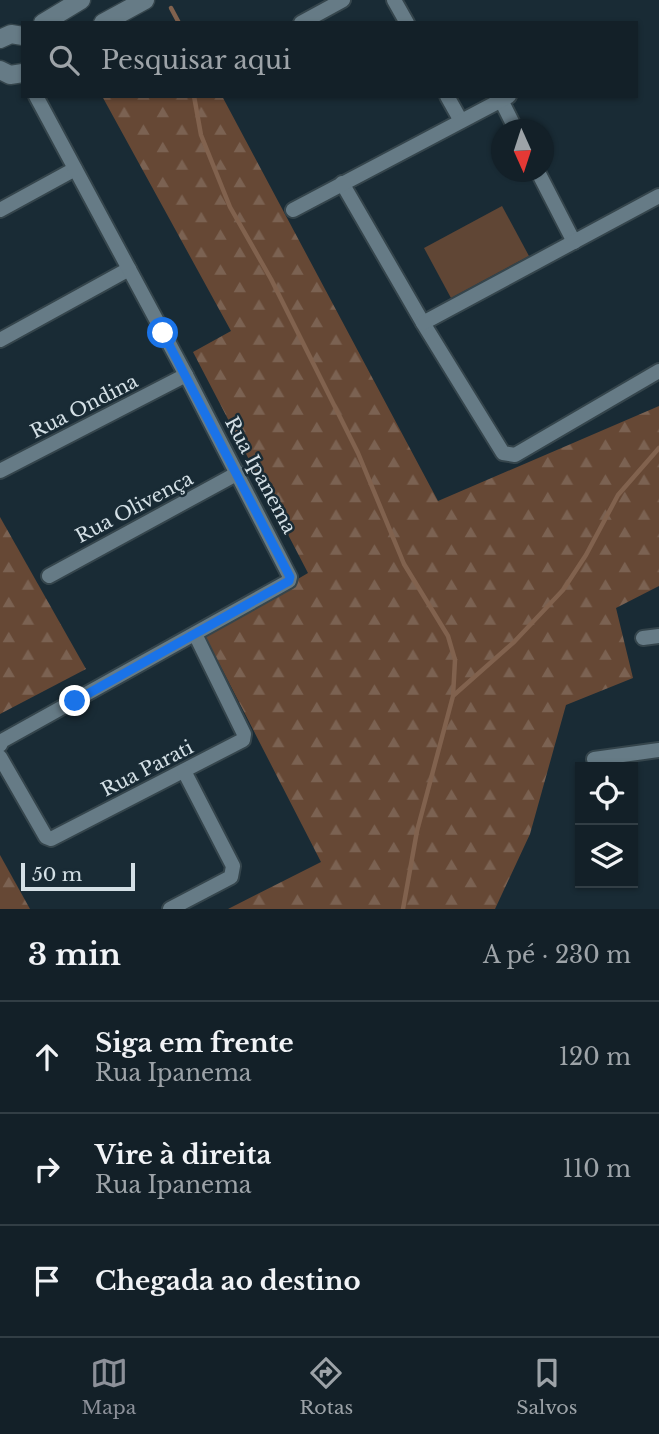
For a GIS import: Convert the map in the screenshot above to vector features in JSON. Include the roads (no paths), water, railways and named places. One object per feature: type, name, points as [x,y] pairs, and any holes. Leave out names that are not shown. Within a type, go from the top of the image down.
[{"type":"street","points":[[46,21],[81,0]]},
{"type":"street","points":[[107,21],[145,0]]},
{"type":"street","points":[[305,21],[343,0]]},
{"type":"street","points":[[394,0],[406,21]]},
{"type":"street","points":[[0,38],[11,34],[21,36]]},
{"type":"street","name":"Rua Ipanema","points":[[0,745],[2,741],[289,581],[290,577],[187,375],[37,98]]},
{"type":"street","points":[[448,98],[461,121]]},
{"type":"street","points":[[293,210],[505,98],[512,119]]},
{"type":"street","points":[[0,210],[75,169]]},
{"type":"street","points":[[543,182],[574,242]]},
{"type":"street","points":[[342,183],[423,323],[503,453],[515,454],[659,371]]},
{"type":"street","points":[[423,323],[659,196]]},
{"type":"street","points":[[0,340],[129,269]]},
{"type":"street","name":"Rua Ondina","points":[[0,471],[187,375]]},
{"type":"street","name":"Rua Olivença","points":[[48,576],[238,473]]},
{"type":"street","name":"Rua Parati","points":[[0,757],[46,837],[51,839],[244,737],[195,634]]},
{"type":"street","points":[[643,638],[659,636]]},
{"type":"street","points":[[594,759],[659,750]]},
{"type":"street","points":[[170,909],[232,877],[233,872],[233,866],[184,771]]},
{"type":"waterway","points":[[171,8],[178,21]]},
{"type":"waterway","points":[[194,98],[201,135],[230,207],[271,279],[358,453],[404,564],[448,636],[455,660],[453,696],[417,831],[403,909]]},
{"type":"waterway","points":[[454,695],[514,642],[563,590],[586,555],[618,495],[659,448]]}]
